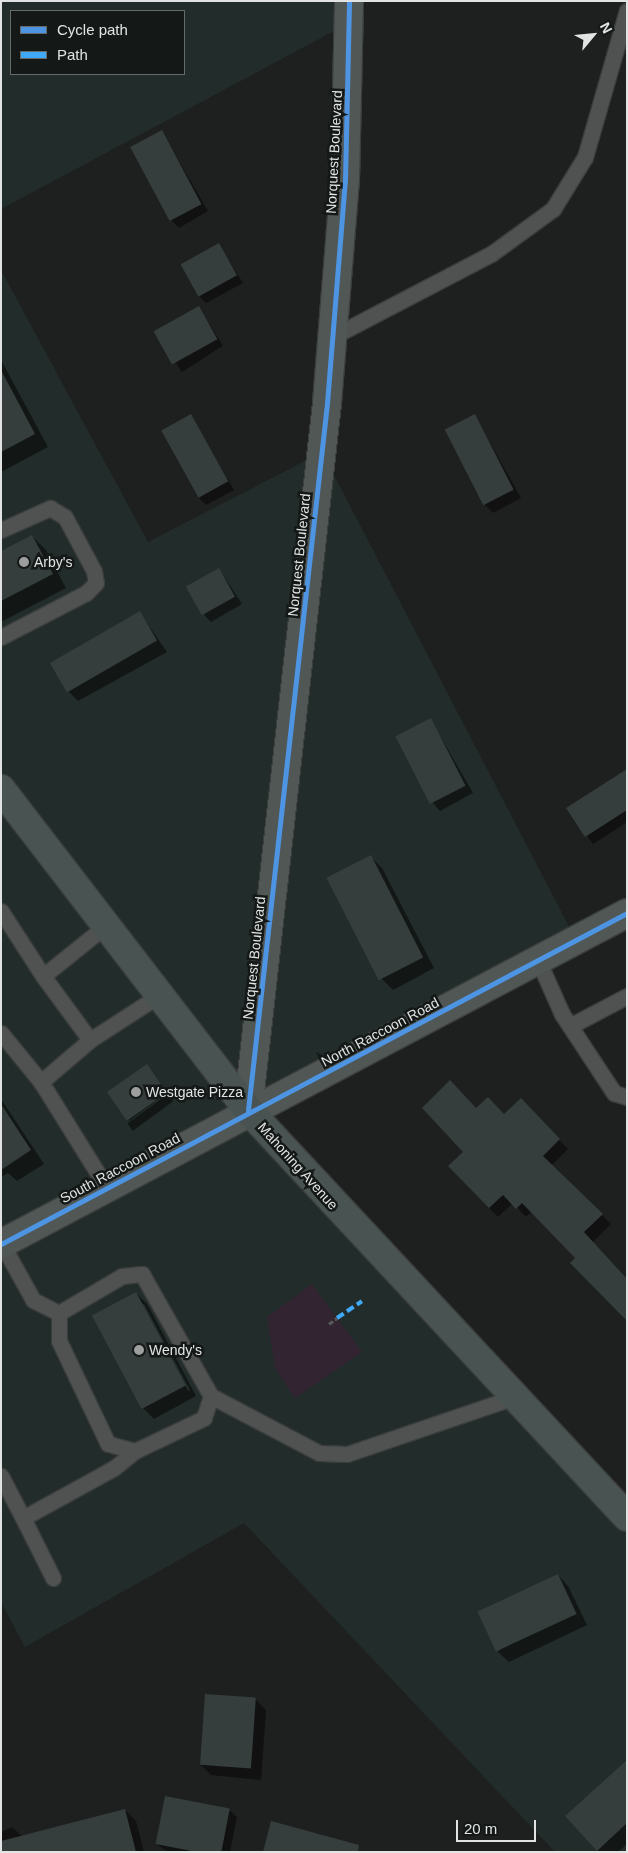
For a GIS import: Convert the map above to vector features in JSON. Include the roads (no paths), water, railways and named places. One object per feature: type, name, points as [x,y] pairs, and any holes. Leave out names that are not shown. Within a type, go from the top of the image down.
[{"type":"main road","name":"Mahoning Avenue","points":[[1,789],[104,927],[248,1110],[627,1517]]},
{"type":"street","name":"Norquest Boulevard","points":[[248,1110],[332,337],[345,180],[349,1]]},
{"type":"street","name":"North Raccoon Road","points":[[248,1110],[345,1064],[627,913]]},
{"type":"street","name":"South Raccoon Road","points":[[2,1244],[108,1188],[248,1110]]},
{"type":"lane","points":[[332,337],[475,263],[553,209],[585,157],[627,11]]},
{"type":"lane","points":[[1,530],[50,508],[64,517],[94,571],[96,583],[86,593],[1,637]]},
{"type":"lane","points":[[1,911],[43,976],[90,1040]]},
{"type":"lane","points":[[43,976],[104,927]]},
{"type":"lane","points":[[538,960],[570,1026],[614,1093],[627,1097]]},
{"type":"lane","points":[[41,1082],[90,1040],[158,996]]},
{"type":"lane","points":[[570,1026],[627,996]]},
{"type":"lane","points":[[1,1033],[41,1082],[108,1188]]},
{"type":"lane","points":[[2,1244],[33,1300],[59,1313]]},
{"type":"lane","points":[[59,1313],[122,1276],[142,1274],[211,1396],[319,1453],[347,1454],[514,1397]]},
{"type":"lane","points":[[59,1313],[59,1341],[108,1444],[135,1451]]},
{"type":"lane","points":[[23,1518],[114,1468],[135,1451],[204,1418],[211,1396]]},
{"type":"lane","points":[[1,1476],[53,1578]]},
{"type":"place","name":"Arby's","points":[[24,562]]},
{"type":"place","name":"Westgate Pizza","points":[[136,1092]]},
{"type":"place","name":"Wendy's","points":[[139,1350]]}]
